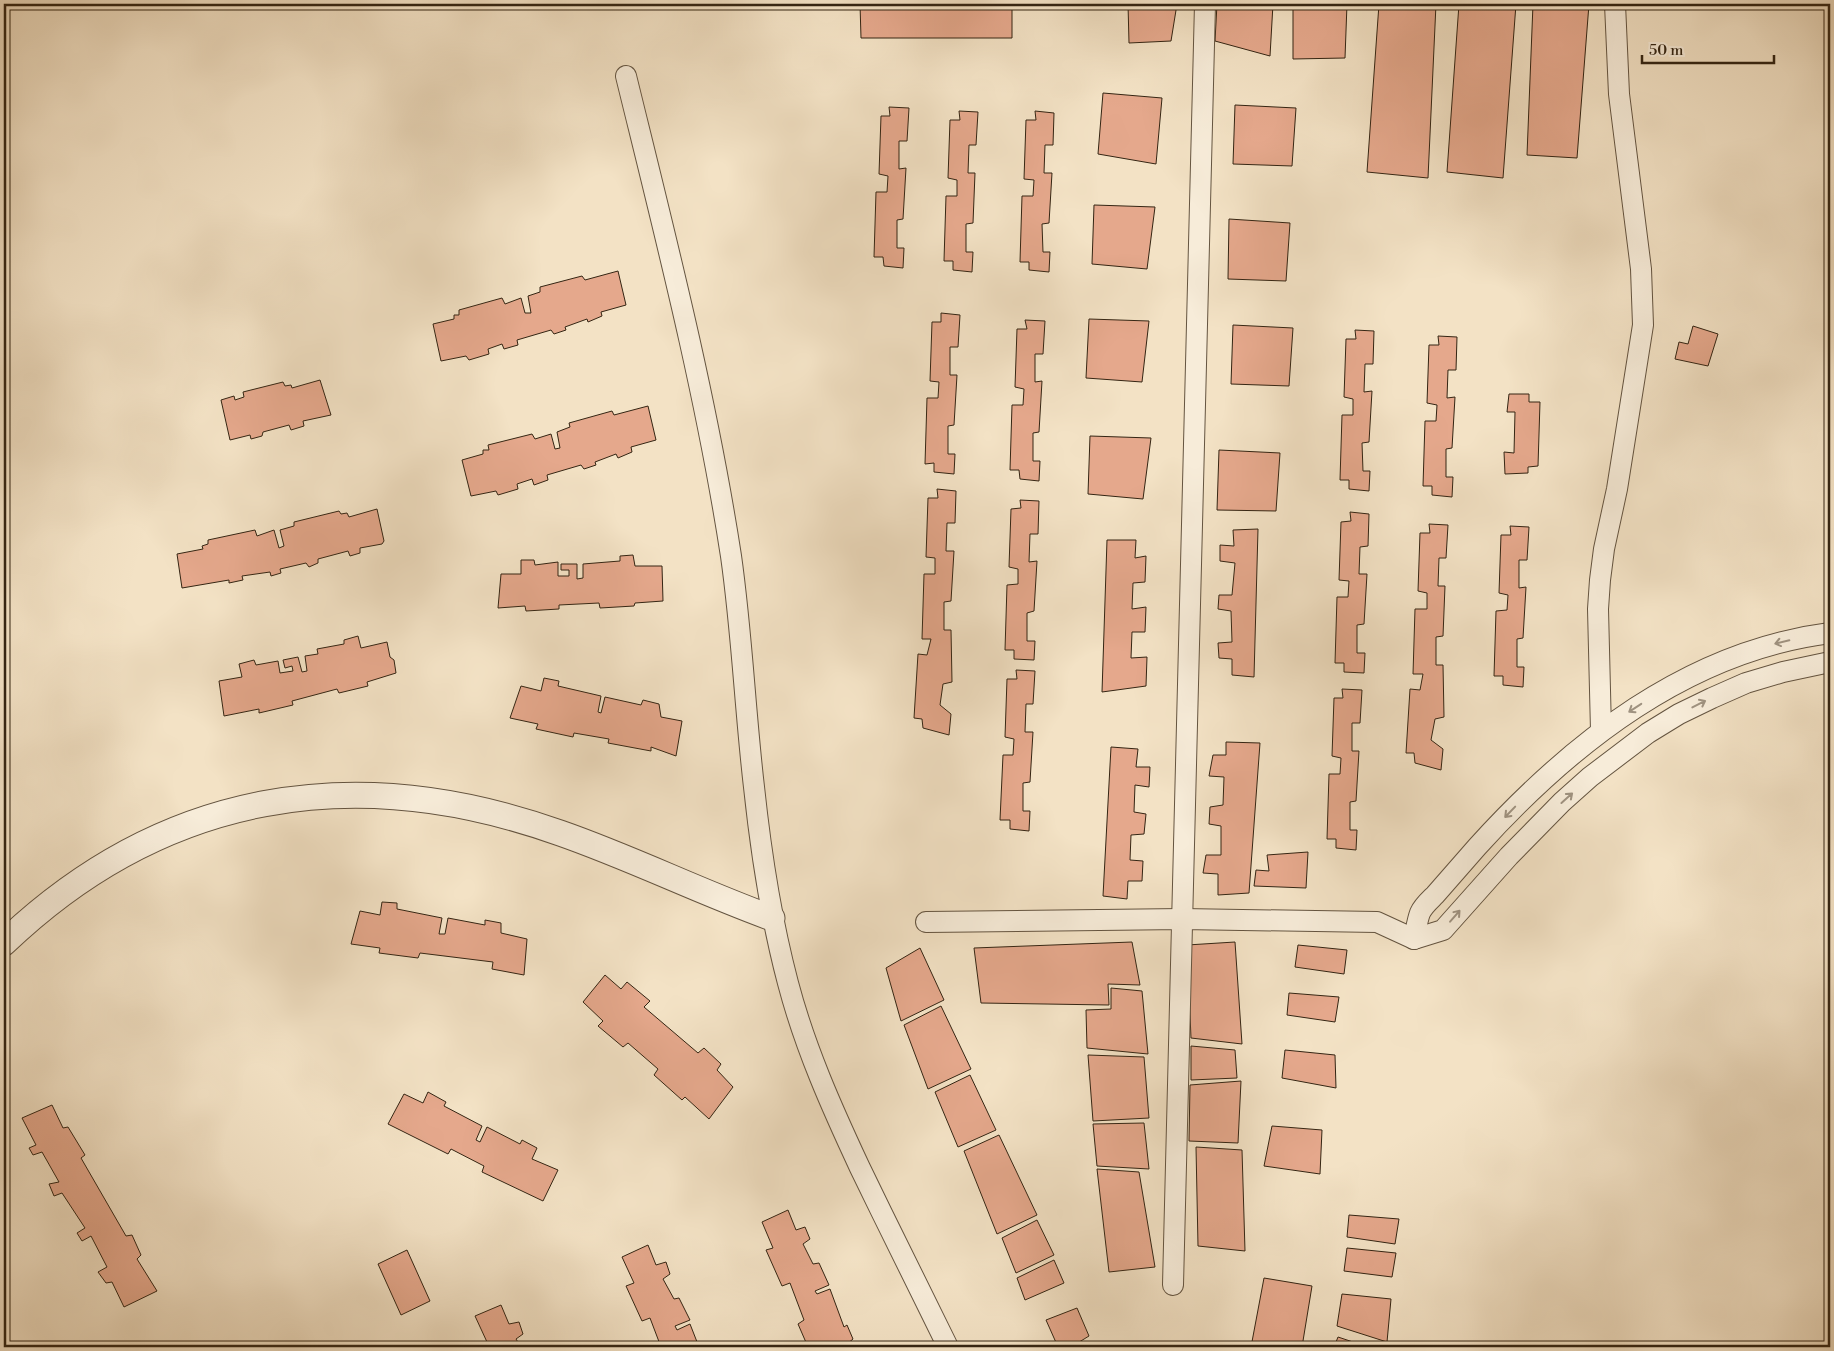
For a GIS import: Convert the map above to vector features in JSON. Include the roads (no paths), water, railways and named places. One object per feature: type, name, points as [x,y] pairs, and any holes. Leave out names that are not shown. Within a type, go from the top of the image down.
[{"type":"street","points":[[1173,1285],[1205,4]]},
{"type":"street","points":[[1601,731],[1598,609],[1600,580],[1604,549],[1617,489],[1643,325],[1640,268],[1619,94],[1615,4]]},
{"type":"street","points":[[626,76],[678,290],[719,486],[738,614],[760,844],[772,918],[793,1000],[821,1080],[878,1205],[948,1347]]},
{"type":"street","points":[[1414,938],[1421,911],[1461,865],[1542,781],[1601,731],[1665,689],[1700,671],[1736,656],[1775,644],[1830,633]]},
{"type":"street","points":[[926,922],[1182,919],[1377,922],[1414,938],[1443,930],[1509,856],[1562,802],[1648,733],[1704,702],[1746,684],[1783,672],[1830,662]]},
{"type":"street","points":[[4,943],[47,905],[91,873],[130,850],[208,817],[283,799],[320,795],[392,796],[436,801],[495,813],[559,832],[619,855],[726,902],[772,918]]}]
